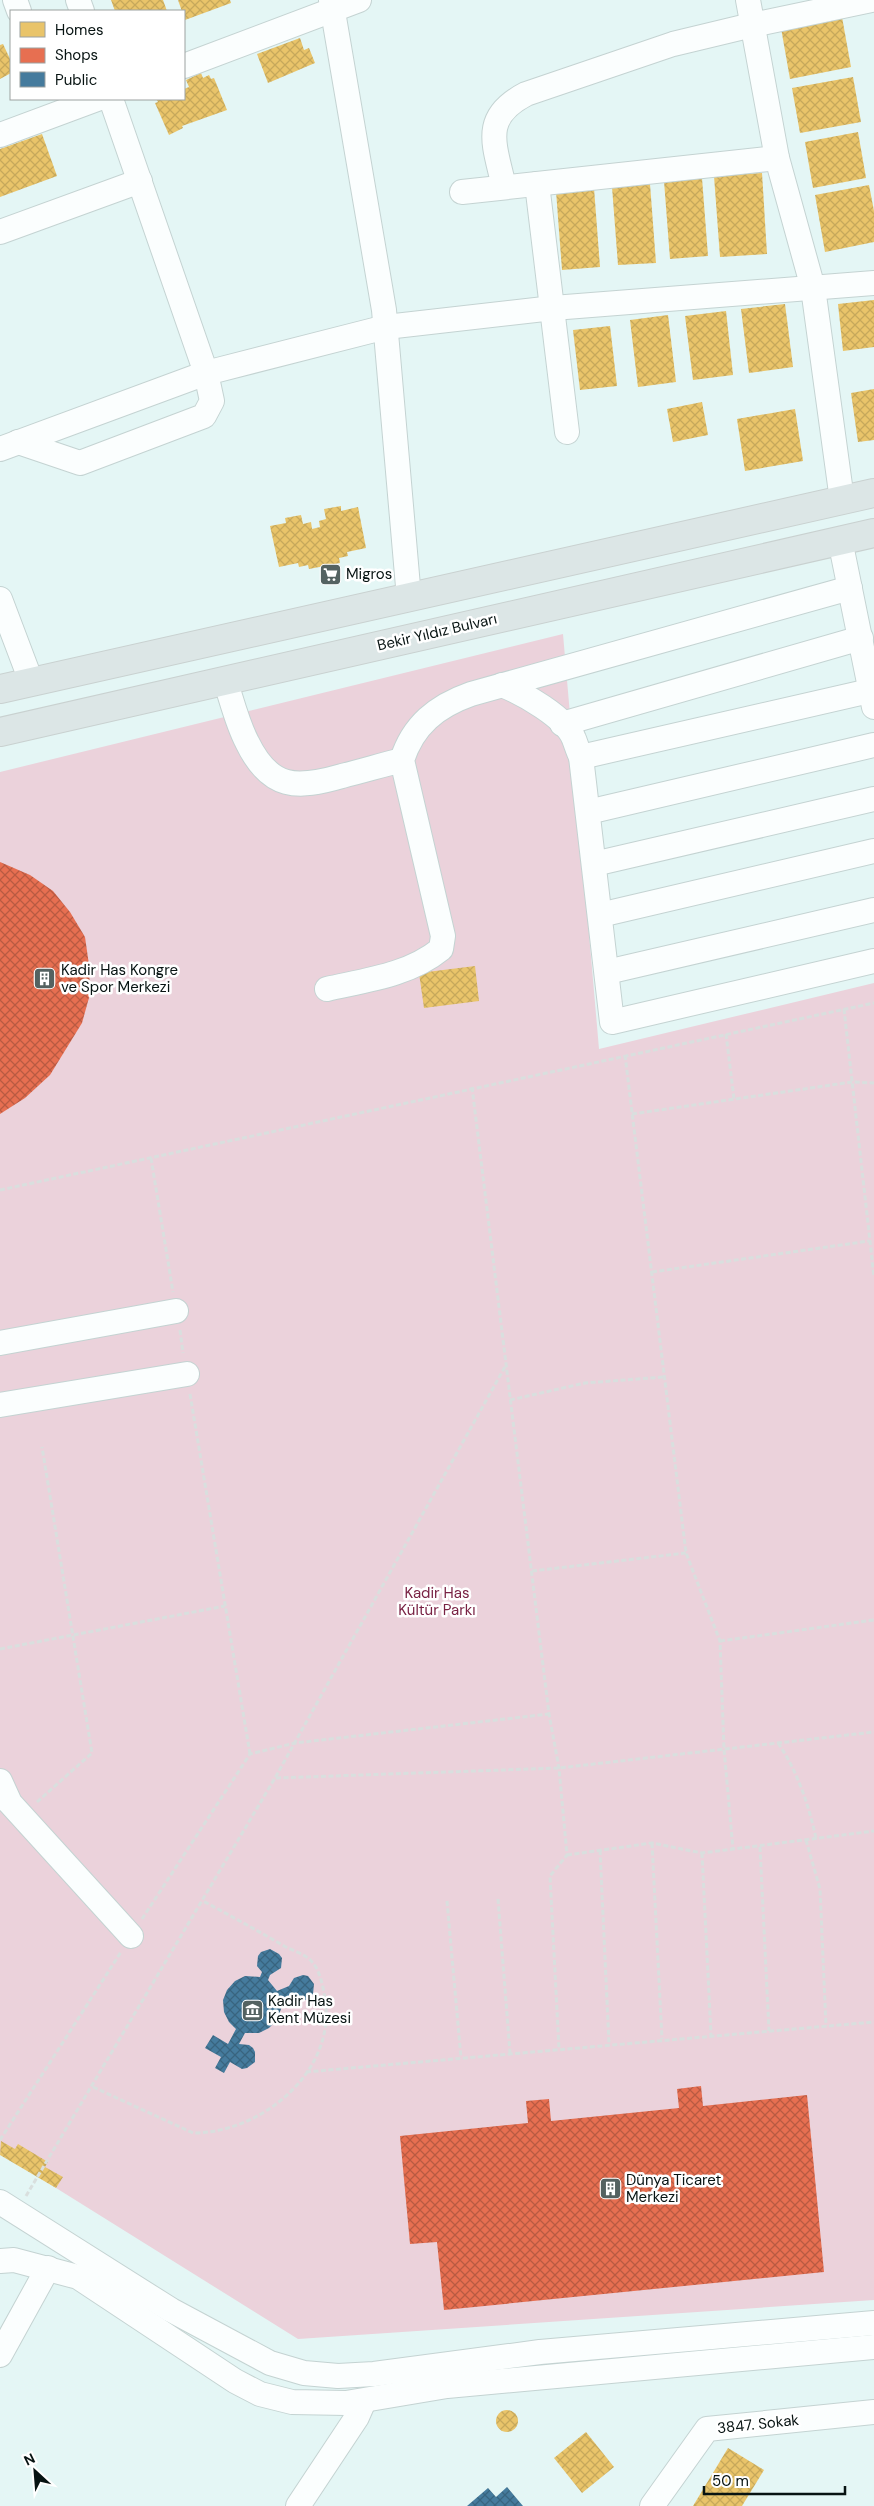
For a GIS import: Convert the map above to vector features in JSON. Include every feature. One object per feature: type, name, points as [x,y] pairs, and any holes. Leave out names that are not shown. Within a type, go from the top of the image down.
[{"type":"main road","points":[[0,689],[874,493]]},
{"type":"main road","name":"Bekir Yıldız Bulvarı","points":[[0,732],[874,533]]},
{"type":"street","points":[[185,66],[332,5],[359,0]]},
{"type":"street","points":[[748,0],[777,158],[813,288],[842,500]]},
{"type":"street","points":[[504,188],[494,138],[496,120],[516,99],[673,44],[752,24],[872,0]]},
{"type":"street","points":[[332,5],[386,327],[409,598]]},
{"type":"street","points":[[0,135],[55,106],[91,100]]},
{"type":"street","points":[[9,446],[80,463],[204,416],[212,402],[206,373],[111,100]]},
{"type":"street","points":[[462,192],[777,158]]},
{"type":"street","points":[[0,232],[140,181]]},
{"type":"street","points":[[537,184],[567,432]]},
{"type":"street","points":[[9,446],[206,373],[386,327],[553,308],[874,283]]},
{"type":"street","points":[[581,757],[873,695],[840,540]]},
{"type":"street","points":[[327,989],[402,972],[425,962],[441,949],[443,936],[402,760],[412,736],[429,716],[455,700],[502,685],[850,588]]},
{"type":"street","points":[[0,599],[31,681]]},
{"type":"street","points":[[562,724],[860,638]]},
{"type":"street","points":[[224,680],[247,742],[261,764],[276,777],[295,784],[317,784],[402,760]]},
{"type":"street","points":[[502,685],[534,701],[562,724],[574,739],[581,757],[612,1022],[874,961]]},
{"type":"street","points":[[588,812],[874,745]]},
{"type":"street","points":[[594,864],[874,799]]},
{"type":"street","points":[[600,914],[874,851]]},
{"type":"street","points":[[607,972],[874,910]]},
{"type":"street","points":[[0,1342],[176,1311]]},
{"type":"street","points":[[0,1405],[187,1374]]},
{"type":"street","points":[[0,1781],[10,1803],[131,1936]]},
{"type":"street","points":[[0,2202],[171,2310],[270,2363],[304,2372],[338,2376],[374,2374],[540,2352],[874,2323]]},
{"type":"street","points":[[0,2261],[14,2260],[78,2277],[235,2381],[260,2394],[292,2402],[364,2401],[448,2386],[874,2347]]},
{"type":"street","points":[[0,2355],[48,2268]]},
{"type":"street","points":[[298,2506],[357,2417],[364,2401]]},
{"type":"street","name":"3847. Sokak","points":[[652,2506],[707,2430],[874,2412]]},
{"type":"path","points":[[0,1190],[472,1087],[874,1003]]},
{"type":"path","points":[[844,1009],[874,1278]]},
{"type":"path","points":[[726,1034],[734,1099]]},
{"type":"path","points":[[624,1055],[686,1553],[720,1641],[724,1749],[733,1849]]},
{"type":"path","points":[[632,1114],[852,1082],[874,1083]]},
{"type":"path","points":[[472,1087],[549,1714],[559,1768],[567,1855]]},
{"type":"path","points":[[151,1158],[250,1754]]},
{"type":"path","points":[[652,1272],[869,1241]]},
{"type":"path","points":[[39,2178],[276,1778],[506,1365]]},
{"type":"path","points":[[510,1400],[585,1383],[664,1377]]},
{"type":"path","points":[[21,1816],[92,1753],[42,1447]]},
{"type":"path","points":[[532,1571],[686,1553]]},
{"type":"path","points":[[0,1649],[225,1606]]},
{"type":"path","points":[[720,1641],[874,1620]]},
{"type":"path","points":[[295,1743],[549,1714]]},
{"type":"path","points":[[276,1778],[559,1768],[874,1732]]},
{"type":"path","points":[[778,1743],[786,1754],[800,1786],[816,1838]]},
{"type":"path","points":[[559,2049],[550,1876],[567,1855],[652,1843],[702,1853],[874,1831]]},
{"type":"path","points":[[806,1840],[820,1889],[826,2026]]},
{"type":"path","points":[[652,1843],[662,2039]]},
{"type":"path","points":[[760,1847],[769,2031]]},
{"type":"path","points":[[600,1850],[609,2044]]},
{"type":"path","points":[[702,1853],[711,2035]]},
{"type":"path","points":[[498,1899],[510,2053]]},
{"type":"path","points":[[92,2087],[193,2133],[205,2133],[229,2130],[260,2116],[289,2094],[306,2072],[318,2046],[326,2020],[324,1991],[312,1961],[203,1900]]},
{"type":"path","points":[[447,1901],[461,2058]]},
{"type":"path","points":[[306,2072],[662,2039],[874,2022]]},
{"type":"green space","name":"Kadir Has Kültür Parkı","points":[[563,634],[599,1049],[874,983],[874,2300],[298,2339],[0,2153],[0,772]]},
{"type":"building: Homes","points":[[111,0],[163,0],[167,10],[115,10]]},
{"type":"building: Homes","points":[[178,0],[230,0],[231,3],[185,20],[185,10],[182,10]]},
{"type":"building: Homes","points":[[842,17],[851,67],[790,79],[781,28]]},
{"type":"building: Homes","points":[[300,38],[304,50],[309,48],[315,63],[268,83],[257,54]]},
{"type":"building: Homes","points":[[3,44],[10,59],[10,74],[0,79],[0,45]]},
{"type":"building: Homes","points":[[201,73],[203,78],[209,75],[211,79],[214,78],[227,110],[182,126],[183,128],[169,135],[155,103],[158,102],[157,100],[185,100],[185,89],[189,87],[186,80]]},
{"type":"building: Homes","points":[[853,77],[861,122],[800,133],[792,88]]},
{"type":"building: Homes","points":[[858,132],[866,178],[813,188],[805,142]]},
{"type":"building: Homes","points":[[42,134],[57,176],[0,197],[0,149]]},
{"type":"building: Homes","points":[[762,173],[767,254],[720,257],[714,176]]},
{"type":"building: Homes","points":[[702,178],[708,256],[670,259],[664,181]]},
{"type":"building: Homes","points":[[650,184],[656,263],[618,265],[612,187]]},
{"type":"building: Homes","points":[[869,185],[874,211],[874,242],[825,252],[815,195]]},
{"type":"building: Homes","points":[[594,188],[600,267],[562,270],[556,191]]},
{"type":"building: Homes","points":[[874,300],[874,347],[843,351],[838,304]]},
{"type":"building: Homes","points":[[785,304],[793,367],[749,373],[741,309]]},
{"type":"building: Homes","points":[[726,311],[733,375],[693,380],[685,316]]},
{"type":"building: Homes","points":[[668,315],[676,382],[638,387],[630,320]]},
{"type":"building: Homes","points":[[610,326],[617,386],[580,390],[573,330]]},
{"type":"building: Homes","points":[[874,389],[874,440],[858,442],[851,393]]},
{"type":"building: Homes","points":[[702,402],[708,435],[673,442],[667,409]]},
{"type":"building: Homes","points":[[795,409],[803,461],[745,471],[737,419]]},
{"type":"building: Homes","points":[[341,506],[341,511],[358,507],[366,548],[347,552],[348,556],[339,558],[340,563],[309,569],[308,565],[299,567],[298,563],[279,567],[270,526],[286,523],[285,518],[301,515],[303,524],[311,522],[312,529],[320,527],[319,521],[326,519],[324,509]]},
{"type":"building: Homes","points":[[475,966],[479,1001],[424,1008],[419,973]]},
{"type":"building: Homes","points":[[1,2141],[15,2149],[18,2144],[48,2162],[45,2167],[63,2177],[56,2188],[0,2155]]},
{"type":"building: Homes","points":[[503,2410],[511,2410],[518,2417],[518,2425],[511,2432],[503,2432],[496,2425],[496,2417]]},
{"type":"building: Homes","points":[[586,2432],[614,2467],[582,2493],[554,2458]]},
{"type":"building: Homes","points":[[728,2448],[764,2470],[742,2506],[693,2506]]},
{"type":"building: Shops","name":"Kadir Has Kongre ve Spor Merkezi","points":[[0,862],[30,875],[53,891],[70,912],[85,937],[89,965],[90,994],[82,1023],[50,1075],[25,1098],[0,1114]]},
{"type":"building: Shops","name":"Dünya Ticaret Merkezi","points":[[701,2086],[703,2106],[807,2095],[824,2272],[444,2310],[437,2242],[410,2244],[400,2136],[528,2123],[526,2101],[549,2099],[551,2121],[679,2108],[677,2089]]},
{"type":"building: Public","name":"Kadir Has Kent Müzesi","points":[[270,1949],[282,1958],[281,1968],[270,1975],[268,1980],[277,1991],[289,1986],[294,1978],[303,1975],[308,1976],[314,1984],[313,1994],[306,2000],[296,1999],[292,1995],[281,2000],[281,2009],[277,2020],[269,2028],[259,2033],[245,2033],[239,2044],[249,2045],[253,2048],[255,2062],[242,2069],[230,2062],[224,2073],[215,2068],[221,2057],[205,2048],[213,2035],[228,2044],[236,2029],[229,2022],[224,2012],[223,2000],[227,1990],[235,1981],[245,1976],[260,1977],[262,1972],[257,1966],[258,1956],[261,1952]]},
{"type":"building: Public","points":[[507,2487],[523,2506],[467,2506],[488,2488],[496,2497]]},
{"type":"place","name":"Migros","points":[[330,574]]},
{"type":"place","name":"Kadir Has Kongre ve Spor Merkezi","points":[[45,979]]},
{"type":"place","name":"Kadir Has Kent Müzesi","points":[[252,2010]]},
{"type":"place","name":"Dünya Ticaret Merkezi","points":[[610,2189]]}]
